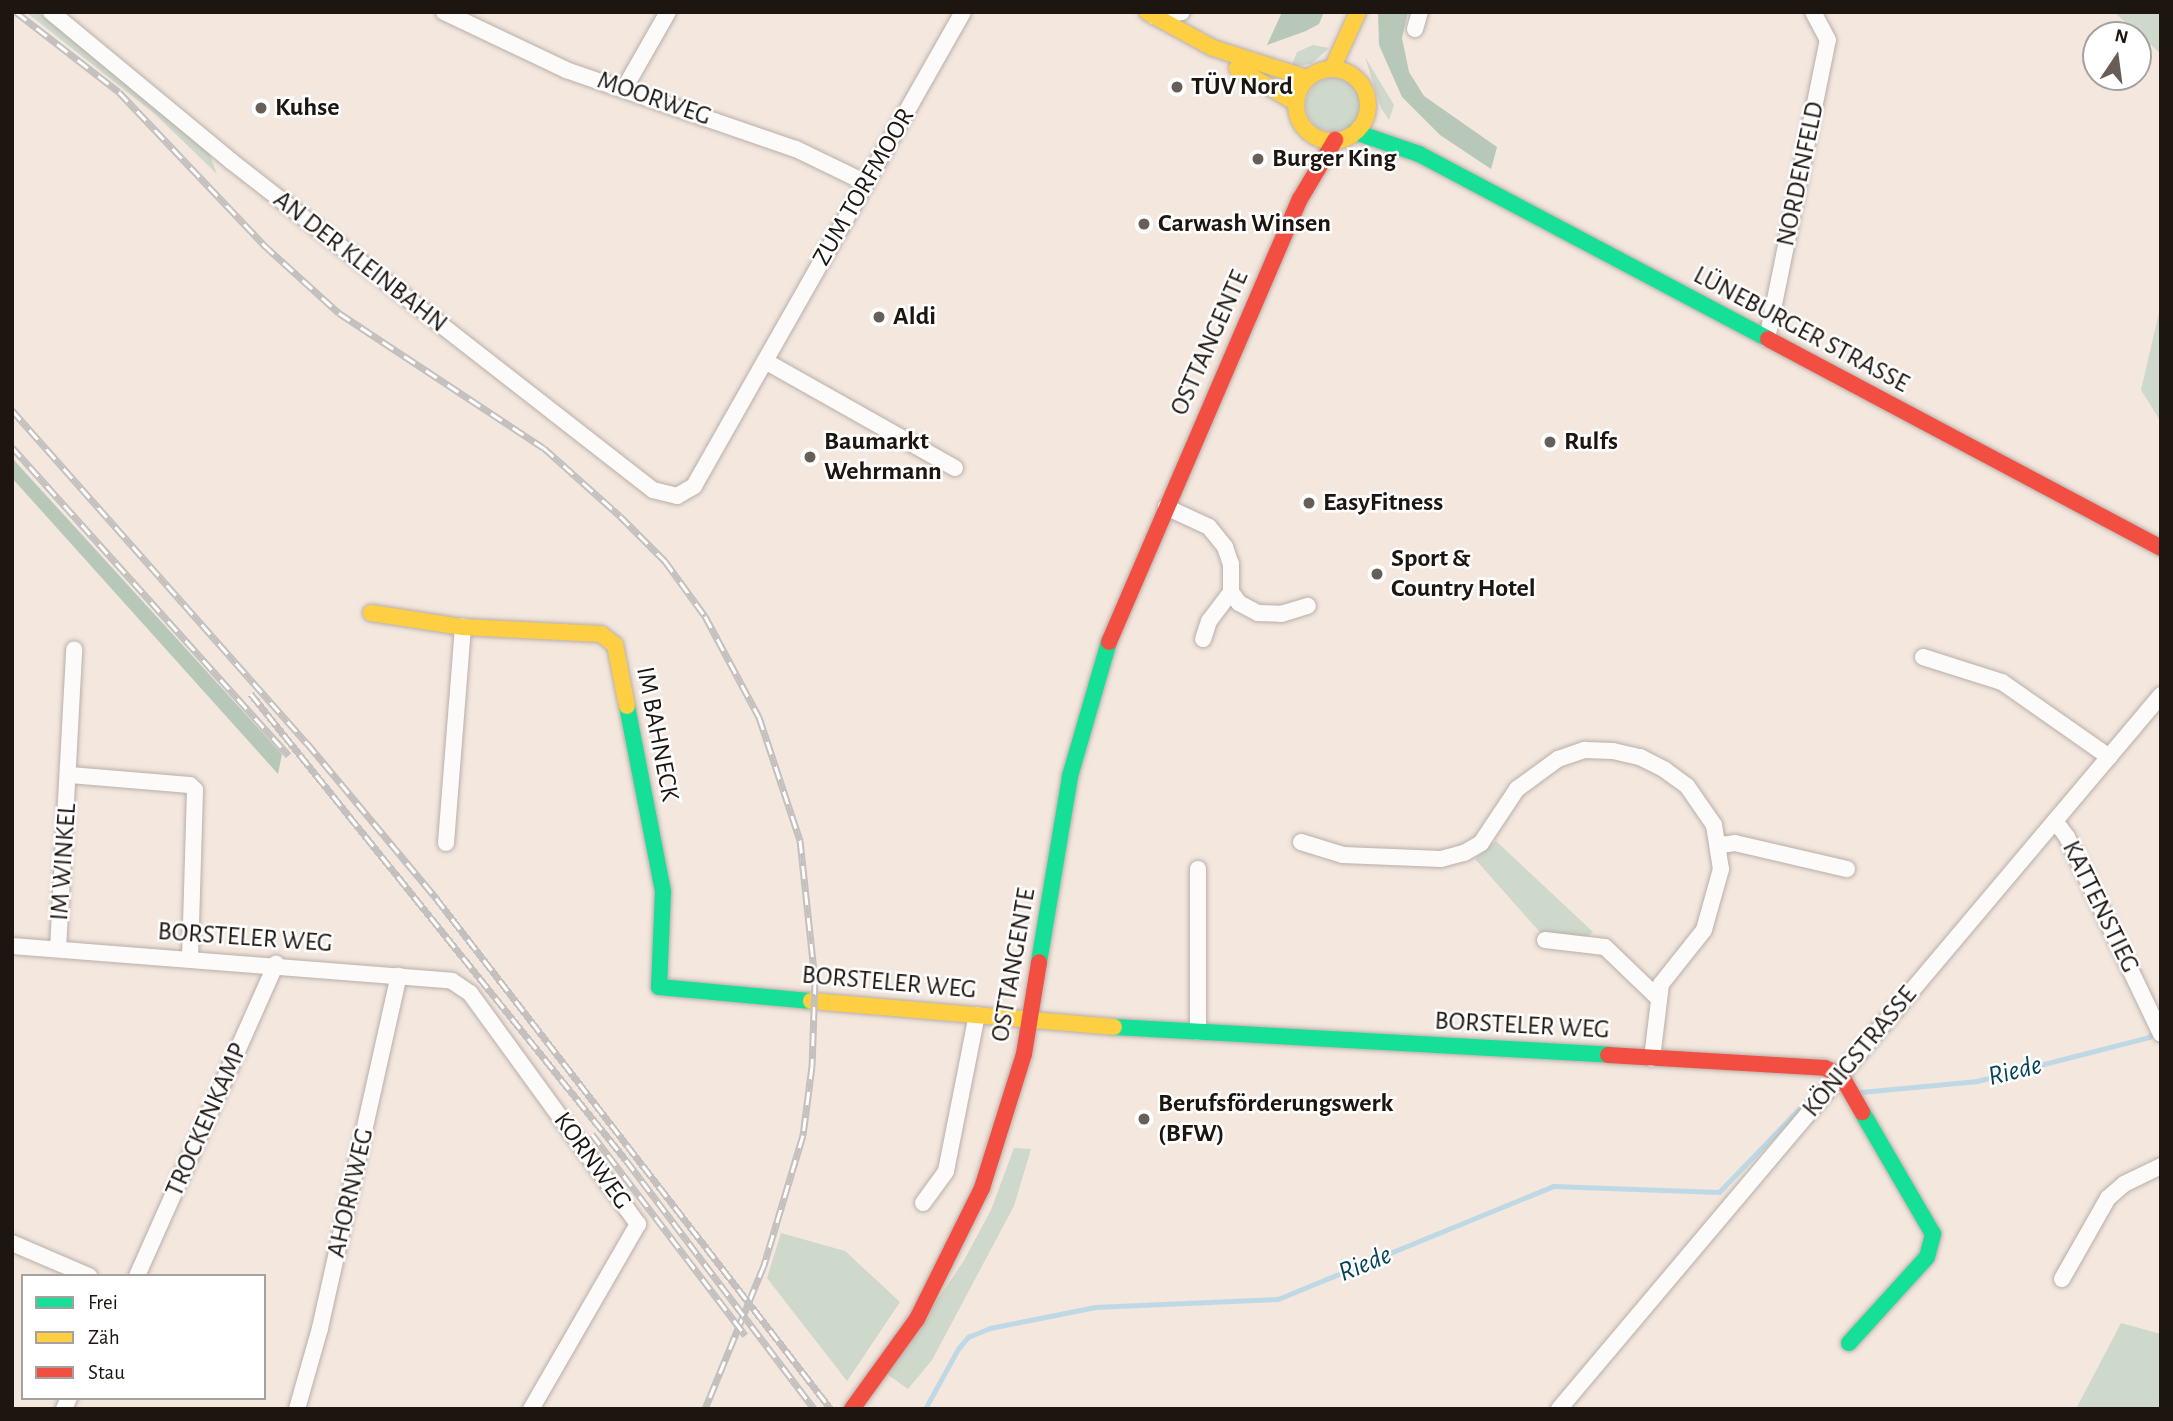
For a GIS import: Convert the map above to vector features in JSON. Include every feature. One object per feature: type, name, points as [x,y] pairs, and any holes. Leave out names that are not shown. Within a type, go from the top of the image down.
[{"type":"main road","points":[[1150,14],[1213,48],[1307,78],[1332,69],[1354,76],[1366,92],[1367,111],[1355,132],[1335,140],[1311,134],[1301,123],[1296,103],[1307,78]]},
{"type":"main road","points":[[1332,69],[1357,15]]},
{"type":"main road","points":[[1354,76],[1357,15]]},
{"type":"main road","points":[[1213,48],[1230,65],[1296,103]]},
{"type":"main road","name":"LÜNEBURGER STRASSE","points":[[1367,111],[1419,154]]},
{"type":"main road","name":"LÜNEBURGER STRASSE","points":[[1355,132],[1419,154],[2161,548]]},
{"type":"main road","name":"OSTTANGENTE","points":[[1300,199],[1311,134]]},
{"type":"main road","name":"OSTTANGENTE","points":[[852,1409],[917,1319],[965,1227],[997,1147],[1030,1022],[1083,718],[1111,631],[1300,199],[1335,140]]},
{"type":"main road","name":"IM BAHNECK","points":[[371,613],[463,626],[601,634],[615,645],[663,892],[659,987]]},
{"type":"main road","name":"BORSTELER WEG","points":[[659,987],[1030,1022],[1825,1068],[1841,1074]]},
{"type":"main road","points":[[1841,1074],[1846,1090],[1933,1234],[1927,1257],[1849,1343]]},
{"type":"street","name":"AN DER KLEINBAHN","points":[[51,12],[231,161],[653,490],[677,496]]},
{"type":"street","name":"MOORWEG","points":[[444,12],[518,50],[796,149],[866,183]]},
{"type":"street","points":[[624,89],[668,12]]},
{"type":"street","name":"ZUM TORFMOOR","points":[[677,496],[694,486],[963,12]]},
{"type":"street","points":[[1415,29],[1420,12]]},
{"type":"street","name":"NORDENFELD","points":[[1767,339],[1828,40],[1813,12]]},
{"type":"street","points":[[1150,14],[1182,13]]},
{"type":"street","points":[[765,361],[956,468]]},
{"type":"street","points":[[1166,507],[1209,527],[1225,547],[1231,564],[1231,592],[1238,603],[1258,613],[1281,614],[1308,606]]},
{"type":"street","points":[[1203,639],[1209,621],[1231,592]]},
{"type":"street","points":[[446,843],[463,626]]},
{"type":"street","name":"IM WINKEL","points":[[58,949],[70,775],[74,649]]},
{"type":"street","points":[[1923,657],[2002,682],[2109,757]]},
{"type":"street","name":"KÖNIGSTRASSE","points":[[1559,1409],[2161,695]]},
{"type":"street","points":[[1301,842],[1343,855],[1414,860],[1464,853],[1481,843],[1517,789],[1536,772],[1584,750],[1640,757],[1665,770],[1704,807],[1721,845],[1721,869],[1710,918],[1668,970],[1658,998],[1652,1058]]},
{"type":"street","name":"IM WINKEL","points":[[70,775],[190,785],[195,790],[190,958]]},
{"type":"street","name":"KATTENSTIEG","points":[[2055,821],[2067,837],[2159,1031]]},
{"type":"street","points":[[1721,845],[1735,843],[1847,869]]},
{"type":"street","points":[[1198,869],[1198,1032]]},
{"type":"street","points":[[1545,940],[1605,947],[1658,998]]},
{"type":"street","name":"BORSTELER WEG","points":[[12,946],[276,964],[452,981],[470,993]]},
{"type":"street","name":"TROCKENKAMP","points":[[139,1274],[276,964]]},
{"type":"street","name":"AHORNWEG","points":[[297,1409],[320,1328],[400,976]]},
{"type":"street","name":"KORNWEG","points":[[470,993],[638,1224],[531,1409]]},
{"type":"street","points":[[923,1203],[946,1171],[977,1015]]},
{"type":"street","points":[[2062,1279],[2108,1198],[2124,1184],[2161,1166]]},
{"type":"street","points":[[12,1243],[84,1274]]},
{"type":"shaded area","points":[[26,12],[38,12],[207,148],[217,174],[155,114]]},
{"type":"shaded area","points":[[2114,12],[2161,12],[2161,54],[2152,46],[2152,21],[2124,21]]},
{"type":"shaded area","points":[[1313,45],[1329,48],[1311,64],[1291,67],[1297,52]]},
{"type":"shaded area","points":[[1365,57],[1394,105],[1389,120],[1381,108]]},
{"type":"shaded area","points":[[1333,78],[1352,86],[1360,105],[1352,124],[1333,132],[1314,124],[1306,105],[1314,86]]},
{"type":"shaded area","points":[[2161,304],[2161,422],[2141,390]]},
{"type":"shaded area","points":[[1496,841],[1593,932],[1583,940],[1545,938],[1475,859]]},
{"type":"shaded area","points":[[1014,1148],[1031,1149],[1014,1206],[932,1360],[908,1389],[887,1374],[963,1262],[991,1210]]},
{"type":"shaded area","points":[[781,1233],[845,1251],[900,1302],[847,1381],[767,1278]]},
{"type":"shaded area","points":[[2121,1323],[2161,1334],[2161,1409],[2076,1409]]},
{"type":"green space","points":[[1282,12],[1324,12],[1319,24],[1267,45]]},
{"type":"green space","points":[[1378,12],[1408,12],[1402,38],[1409,72],[1424,96],[1497,147],[1491,169],[1440,135],[1402,97],[1379,45]]},
{"type":"green space","points":[[12,458],[282,754],[278,774],[12,478]]},
{"type":"waterway","name":"Riede","points":[[1861,1092],[1977,1081],[2149,1037],[2154,1031]]},
{"type":"waterway","name":"Riede","points":[[925,1409],[958,1349],[968,1337],[990,1328],[1095,1307],[1278,1299],[1553,1186],[1719,1192],[1803,1105]]},
{"type":"railway","points":[[16,12],[119,92],[264,245],[339,313],[544,448],[620,516],[665,561],[705,616],[759,717],[800,840],[815,981],[812,1066],[803,1135],[764,1265],[705,1409]]},
{"type":"railway","points":[[12,410],[307,743],[436,898],[831,1409]]},
{"type":"railway","points":[[12,447],[288,755]]},
{"type":"railway","points":[[251,694],[626,1160],[814,1409]]},
{"type":"railway","points":[[592,1134],[745,1335]]},
{"type":"traffic: fast","points":[[1355,132],[1419,154],[1768,339]]},
{"type":"traffic: fast","points":[[1039,962],[1070,776],[1109,642]]},
{"type":"traffic: fast","points":[[627,706],[663,892],[659,987],[811,1001]]},
{"type":"traffic: fast","points":[[1114,1027],[1608,1055]]},
{"type":"traffic: fast","points":[[1849,1343],[1927,1257],[1933,1234],[1862,1112]]},
{"type":"traffic: slow","points":[[1147,12],[1213,48],[1307,78]]},
{"type":"traffic: slow","points":[[1332,69],[1358,12]]},
{"type":"traffic: slow","points":[[1237,68],[1296,103]]},
{"type":"traffic: slow","points":[[1332,69],[1352,75],[1362,85],[1368,105],[1362,125],[1352,135],[1332,141],[1312,135],[1302,125],[1296,105],[1302,85],[1312,75],[1332,69]]},
{"type":"traffic: slow","points":[[371,613],[463,627],[601,634],[615,645],[627,706]]},
{"type":"traffic: slow","points":[[811,1001],[1114,1027]]},
{"type":"traffic: jam","points":[[1109,642],[1300,199],[1335,140]]},
{"type":"traffic: jam","points":[[1768,339],[2161,548]]},
{"type":"traffic: jam","points":[[852,1409],[917,1319],[982,1188],[1024,1054],[1039,962]]},
{"type":"traffic: jam","points":[[1608,1055],[1825,1068],[1841,1075],[1862,1112]]},
{"type":"place","name":"TÜV Nord","points":[[1177,87]]},
{"type":"place","name":"Kuhse","points":[[261,108]]},
{"type":"place","name":"Burger King","points":[[1258,159]]},
{"type":"place","name":"Carwash Winsen","points":[[1144,224]]},
{"type":"place","name":"Aldi","points":[[879,317]]},
{"type":"place","name":"Rulfs","points":[[1550,442]]},
{"type":"place","name":"Baumarkt Wehrmann","points":[[810,457]]},
{"type":"place","name":"EasyFitness","points":[[1309,503]]},
{"type":"place","name":"Sport & Country Hotel","points":[[1377,574]]},
{"type":"place","name":"Berufsförderungswerk (BFW)","points":[[1144,1119]]}]
